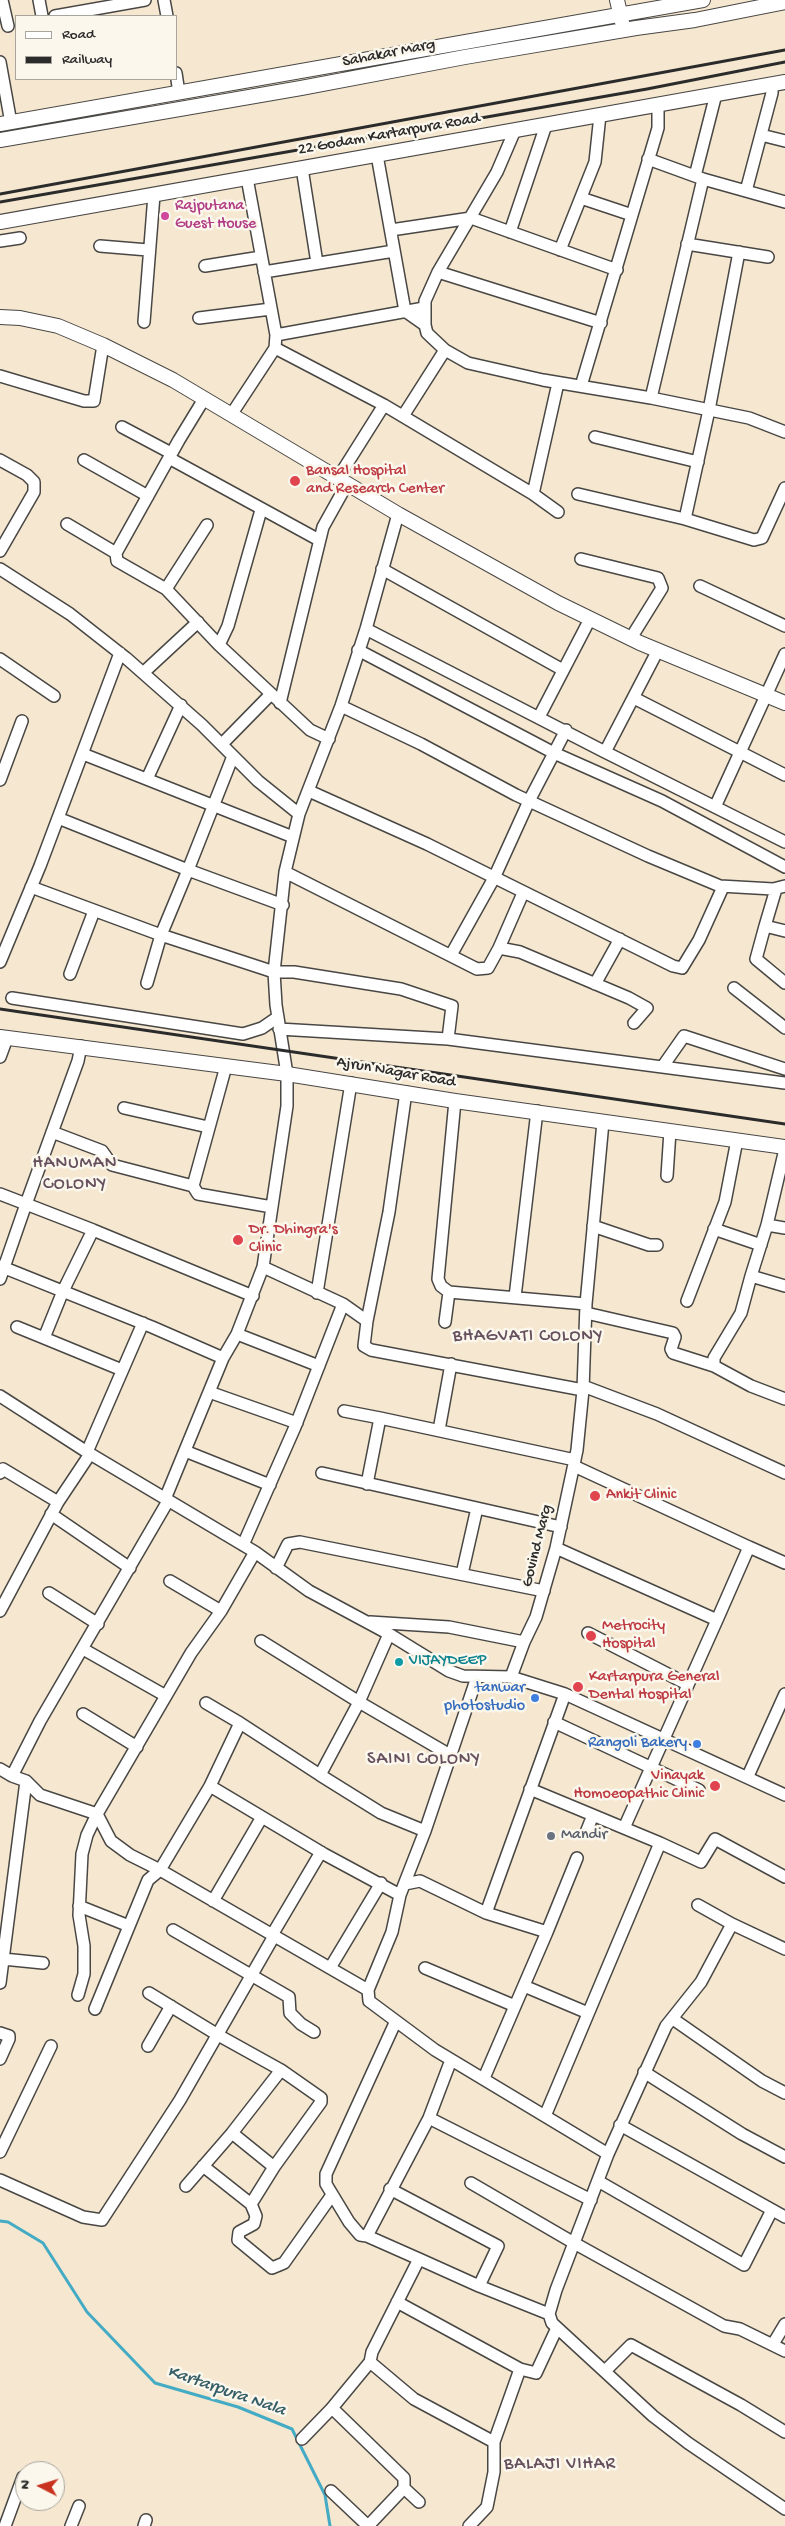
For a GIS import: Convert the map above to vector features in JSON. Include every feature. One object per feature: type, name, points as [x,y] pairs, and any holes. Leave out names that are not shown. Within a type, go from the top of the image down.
[{"type":"street","points":[[2,0],[8,25]]},
{"type":"street","points":[[39,0],[42,15]]},
{"type":"street","points":[[61,15],[146,0]]},
{"type":"street","points":[[164,0],[167,15]]},
{"type":"street","points":[[617,0],[628,9],[630,29]]},
{"type":"street","name":"Sahakar Marg","points":[[6,124],[299,73],[628,9],[703,0]]},
{"type":"street","name":"Sahakar Marg","points":[[0,140],[630,29],[695,20],[785,2]]},
{"type":"street","points":[[0,62],[6,124]]},
{"type":"street","points":[[177,80],[180,93]]},
{"type":"street","points":[[746,191],[772,93],[779,83]]},
{"type":"street","name":"22 Godam Kartarpura Road","points":[[0,222],[779,83]]},
{"type":"street","points":[[651,398],[687,244],[716,94]]},
{"type":"street","points":[[581,386],[658,128],[658,104]]},
{"type":"street","points":[[560,250],[594,162],[600,115]]},
{"type":"street","points":[[510,232],[546,125]]},
{"type":"street","points":[[516,130],[497,172],[438,272],[424,301],[427,333],[445,350],[468,363],[558,383],[651,398],[749,418],[785,432]]},
{"type":"street","points":[[761,135],[785,141]]},
{"type":"street","points":[[377,155],[405,311],[425,325]]},
{"type":"street","points":[[648,159],[699,177],[785,202]]},
{"type":"street","points":[[302,168],[317,263]]},
{"type":"street","points":[[231,415],[275,348],[276,335],[247,178]]},
{"type":"street","points":[[144,322],[148,250],[154,195]]},
{"type":"street","points":[[581,198],[632,215]]},
{"type":"street","points":[[391,230],[471,218],[617,270]]},
{"type":"street","points":[[0,241],[20,238]]},
{"type":"street","points":[[687,244],[768,258]]},
{"type":"street","points":[[100,246],[148,250]]},
{"type":"street","points":[[264,272],[394,251]]},
{"type":"street","points":[[685,519],[709,410],[739,252]]},
{"type":"street","points":[[205,266],[261,257]]},
{"type":"street","points":[[438,272],[600,323]]},
{"type":"street","points":[[276,335],[424,308]]},
{"type":"street","points":[[199,318],[271,309]]},
{"type":"street","points":[[0,317],[20,318],[58,326],[103,345],[204,399],[398,514],[590,619],[658,650],[785,703]]},
{"type":"street","points":[[0,376],[84,400],[94,401],[103,345]]},
{"type":"street","points":[[275,348],[403,416],[533,494],[558,512]]},
{"type":"street","points":[[403,416],[445,350]]},
{"type":"street","points":[[533,494],[558,383]]},
{"type":"street","points":[[204,399],[116,553],[117,560],[166,589],[219,645],[280,703],[310,730],[329,739]]},
{"type":"street","points":[[280,703],[305,610],[323,527],[342,481],[384,405]]},
{"type":"street","points":[[122,427],[261,510],[319,540]]},
{"type":"street","points":[[595,437],[698,462]]},
{"type":"street","points":[[0,460],[27,475],[34,482],[34,492],[0,552]]},
{"type":"street","points":[[84,460],[148,496]]},
{"type":"street","points":[[578,494],[685,519],[754,540],[762,538],[785,488]]},
{"type":"street","points":[[219,645],[228,626],[261,510]]},
{"type":"street","points":[[12,1776],[40,1722],[130,1568],[166,1500],[223,1358],[237,1334],[263,1267],[286,1106],[287,1074],[279,1029],[274,972],[285,872],[299,814],[329,739],[366,629],[398,514]]},
{"type":"street","points":[[67,524],[116,553]]},
{"type":"street","points":[[166,589],[207,525]]},
{"type":"street","points":[[581,559],[658,578],[662,588],[631,638]]},
{"type":"street","points":[[0,569],[70,614],[144,672],[258,780],[299,814]]},
{"type":"street","points":[[382,569],[563,670]]},
{"type":"street","points":[[700,586],[785,626]]},
{"type":"street","points":[[539,717],[590,619]]},
{"type":"street","points":[[144,672],[198,622]]},
{"type":"street","points":[[366,629],[785,842]]},
{"type":"street","points":[[358,650],[554,753],[662,801],[785,867]]},
{"type":"street","points":[[606,752],[658,650]]},
{"type":"street","points":[[0,962],[32,887],[120,653]]},
{"type":"street","points":[[715,807],[785,654]]},
{"type":"street","points":[[0,660],[54,696]]},
{"type":"street","points":[[222,744],[271,694]]},
{"type":"street","points":[[634,698],[785,775]]},
{"type":"street","points":[[147,779],[181,705]]},
{"type":"street","points":[[340,706],[529,801],[648,856],[723,887],[781,887],[765,926],[756,959],[785,983]]},
{"type":"street","points":[[0,780],[22,721]]},
{"type":"street","points":[[451,955],[494,878],[529,801],[566,730]]},
{"type":"street","points":[[83,754],[294,837]]},
{"type":"street","points":[[147,983],[161,935],[233,756]]},
{"type":"street","points":[[308,791],[427,844],[673,966],[682,968],[699,940],[723,887]]},
{"type":"street","points":[[58,818],[282,906]]},
{"type":"street","points":[[285,872],[477,968],[488,968],[499,948],[523,893]]},
{"type":"street","points":[[32,887],[161,935],[274,972],[294,972],[402,989],[452,1006],[448,1039]]},
{"type":"street","points":[[70,974],[94,911]]},
{"type":"street","points":[[765,926],[785,931]]},
{"type":"street","points":[[596,984],[620,939]]},
{"type":"street","points":[[499,948],[520,952],[647,1008],[634,1024]]},
{"type":"street","points":[[734,988],[785,1028]]},
{"type":"street","points":[[12,998],[243,1034],[262,1028],[278,1017]]},
{"type":"street","points":[[279,1029],[448,1039],[785,1083]]},
{"type":"street","points":[[663,1066],[684,1036],[785,1069]]},
{"type":"street","points":[[0,1057],[4,1037]]},
{"type":"street","name":"Ajrun Nagar Road","points":[[4,1037],[352,1083],[455,1101],[537,1111],[785,1148]]},
{"type":"street","points":[[0,1280],[2,1267],[52,1132],[81,1046]]},
{"type":"street","points":[[193,1186],[226,1066]]},
{"type":"street","points":[[317,1293],[352,1083]]},
{"type":"street","points":[[406,1092],[389,1212],[367,1321],[364,1346],[371,1350],[583,1388],[657,1414],[785,1473]]},
{"type":"street","points":[[455,1101],[438,1279],[440,1286],[449,1292],[515,1297],[586,1309],[673,1333],[675,1337],[671,1349],[673,1353],[714,1366],[750,1386],[785,1399]]},
{"type":"street","points":[[124,1108],[208,1127]]},
{"type":"street","points":[[515,1297],[537,1111]]},
{"type":"street","name":"Govind Marg","points":[[511,1677],[536,1617],[544,1591],[556,1548],[575,1463],[583,1388],[586,1309],[603,1122]]},
{"type":"street","points":[[667,1176],[670,1131]]},
{"type":"street","points":[[52,1132],[102,1151],[112,1165],[193,1186],[198,1194],[272,1207]]},
{"type":"street","points":[[686,1301],[725,1202],[737,1140]]},
{"type":"street","points":[[714,1366],[714,1358],[741,1313],[750,1276],[767,1226],[785,1148]]},
{"type":"street","points":[[0,1194],[94,1230],[253,1296]]},
{"type":"street","points":[[593,1226],[632,1240],[656,1245]]},
{"type":"street","points":[[767,1226],[785,1228]]},
{"type":"street","points":[[714,1229],[761,1245]]},
{"type":"street","points":[[44,1338],[63,1291],[94,1230]]},
{"type":"street","points":[[2,1267],[143,1323],[223,1358]]},
{"type":"street","points":[[263,1267],[343,1304],[367,1321]]},
{"type":"street","points":[[750,1276],[785,1286]]},
{"type":"street","points":[[445,1322],[449,1292]]},
{"type":"street","points":[[243,1545],[297,1423],[343,1304]]},
{"type":"street","points":[[1,1608],[51,1514],[89,1453],[143,1323]]},
{"type":"street","points":[[17,1327],[122,1370]]},
{"type":"street","points":[[237,1334],[319,1366]]},
{"type":"street","points":[[439,1430],[451,1364]]},
{"type":"street","points":[[209,1392],[297,1423]]},
{"type":"street","points":[[0,1396],[89,1453],[255,1552],[309,1591],[389,1634],[449,1670],[463,1676],[511,1677],[564,1694],[785,1794]]},
{"type":"street","points":[[344,1411],[439,1430],[575,1463],[785,1563]]},
{"type":"street","points":[[367,1484],[380,1418]]},
{"type":"street","points":[[185,1451],[270,1485]]},
{"type":"street","points":[[1,1470],[58,1502]]},
{"type":"street","points":[[322,1473],[561,1526]]},
{"type":"street","points":[[462,1574],[477,1508]]},
{"type":"street","points":[[51,1514],[130,1568]]},
{"type":"street","points":[[276,1568],[288,1544],[300,1542],[544,1591]]},
{"type":"street","points":[[624,1828],[662,1738],[749,1547]]},
{"type":"street","points":[[556,1548],[717,1620]]},
{"type":"street","points":[[78,1995],[84,1974],[84,1946],[79,1906],[82,1854],[87,1835],[97,1814],[191,1653],[221,1611],[255,1552]]},
{"type":"street","points":[[170,1581],[221,1611]]},
{"type":"street","points":[[49,1593],[98,1624]]},
{"type":"street","points":[[366,1622],[449,1627],[524,1642]]},
{"type":"street","points":[[588,1633],[687,1684]]},
{"type":"street","points":[[320,1775],[359,1702],[389,1634]]},
{"type":"street","points":[[261,1641],[359,1702],[450,1755]]},
{"type":"street","points":[[83,1649],[166,1696]]},
{"type":"street","points":[[476,1677],[425,1831],[402,1890],[392,1932],[368,1990],[369,2001],[395,2023],[451,2060],[484,2078],[608,2154]]},
{"type":"street","points":[[486,1913],[564,1694]]},
{"type":"street","points":[[748,1776],[785,1694]]},
{"type":"street","points":[[206,1703],[381,1813],[425,1831]]},
{"type":"street","points":[[83,1714],[137,1747]]},
{"type":"street","points":[[554,1722],[699,1790]]},
{"type":"street","points":[[95,2009],[148,1880],[160,1870],[210,1786],[240,1723]]},
{"type":"street","points":[[0,1769],[26,1781],[40,1795],[97,1814],[111,1841],[130,1855],[160,1870],[368,1990]]},
{"type":"street","points":[[0,1983],[26,1781]]},
{"type":"street","points":[[210,1786],[320,1852],[381,1883],[402,1890],[420,1881],[486,1913],[546,1932]]},
{"type":"street","points":[[530,1789],[701,1862],[715,1839],[785,1877]]},
{"type":"street","points":[[587,1830],[593,1815]]},
{"type":"street","points":[[213,1901],[262,1817]]},
{"type":"street","points":[[545,2116],[660,1843]]},
{"type":"street","points":[[0,2180],[83,2216],[102,2220],[175,2108],[320,1852]]},
{"type":"street","points":[[484,2078],[577,1858]]},
{"type":"street","points":[[330,1968],[381,1883]]},
{"type":"street","points":[[698,1905],[732,1924],[785,1949]]},
{"type":"street","points":[[79,1906],[128,1926]]},
{"type":"street","points":[[732,1924],[701,1982],[666,2026],[644,2072],[608,2154],[549,2314],[556,2330],[605,2371],[653,2416],[688,2444],[785,2509]]},
{"type":"street","points":[[173,1930],[290,1997],[290,2013],[314,2032]]},
{"type":"street","points":[[4,1959],[43,1963]]},
{"type":"street","points":[[425,1968],[515,2006]]},
{"type":"street","points":[[524,1986],[588,2013]]},
{"type":"street","points":[[149,1993],[218,2035],[282,2070],[321,2098],[274,2166],[251,2204]]},
{"type":"street","points":[[148,2046],[171,2006]]},
{"type":"street","points":[[673,2019],[762,2081],[785,2093]]},
{"type":"street","points":[[395,2023],[326,2174],[326,2184],[360,2235],[367,2236],[549,2314]]},
{"type":"street","points":[[0,2033],[9,2036],[0,2059]]},
{"type":"street","points":[[0,2152],[51,2046]]},
{"type":"street","points":[[367,2236],[390,2189],[429,2118],[451,2060]]},
{"type":"street","points":[[186,2186],[232,2133],[282,2070]]},
{"type":"street","points":[[644,2072],[742,2134],[785,2157]]},
{"type":"street","points":[[429,2118],[591,2200]]},
{"type":"street","points":[[620,2125],[785,2217]]},
{"type":"street","points":[[232,2133],[274,2166]]},
{"type":"street","points":[[203,2166],[251,2204],[256,2216],[254,2224],[239,2232],[238,2240],[272,2268],[284,2263],[332,2195]]},
{"type":"street","points":[[598,2181],[662,2216],[744,2265],[772,2210]]},
{"type":"street","points":[[471,2182],[574,2243],[724,2326],[740,2330],[785,2351]]},
{"type":"street","points":[[390,2189],[498,2246],[480,2286]]},
{"type":"street","points":[[302,2440],[332,2408],[370,2362],[372,2352],[419,2259]]},
{"type":"street","points":[[397,2302],[520,2369],[536,2373],[556,2330]]},
{"type":"street","points":[[773,2344],[785,2324]]},
{"type":"street","points":[[605,2371],[631,2345],[741,2405],[785,2432]]},
{"type":"street","points":[[370,2362],[414,2399],[494,2442]]},
{"type":"street","points":[[469,2526],[487,2506],[494,2472],[494,2442],[520,2369]]},
{"type":"street","points":[[331,2491],[368,2526],[404,2488],[404,2478],[332,2408]]},
{"type":"street","points":[[404,2488],[419,2502]]},
{"type":"street","points":[[5,2526],[15,2499]]},
{"type":"street","points":[[71,2526],[79,2506]]},
{"type":"waterway","name":"Kartarpura Nala","points":[[0,2221],[8,2222],[43,2243],[87,2312],[155,2383],[238,2407],[292,2429],[325,2495],[330,2526]]},
{"type":"railway","points":[[0,194],[785,50]]},
{"type":"railway","points":[[0,202],[647,89],[785,62]]},
{"type":"railway","points":[[0,1009],[785,1124]]},
{"type":"place","name":"Rajputana Guest House","points":[[165,216]]},
{"type":"place","name":"Bansal Hospital and Research Center","points":[[295,481]]},
{"type":"place","name":"Dr. Dhingra's Clinic","points":[[238,1240]]},
{"type":"place","name":"Ankit Clinic","points":[[595,1496]]},
{"type":"place","name":"Metrocity Hospital","points":[[591,1636]]},
{"type":"place","name":"VIJAYDEEP","points":[[399,1662]]},
{"type":"place","name":"Kartarpura General Dental Hospital","points":[[578,1687]]},
{"type":"place","name":"tanwar photostudio","points":[[535,1698]]},
{"type":"place","name":"Rangoli Bakery","points":[[697,1744]]},
{"type":"place","name":"Vinayak Homoeopathic Clinic","points":[[715,1786]]},
{"type":"place","name":"Mandir","points":[[551,1836]]},
{"type":"district","name":"HANUMAN COLONY","points":[[75,1174]]},
{"type":"district","name":"BHAGVATI COLONY","points":[[528,1337]]},
{"type":"district","name":"SAINI COLONY","points":[[424,1760]]},
{"type":"district","name":"BALAJI VIHAR","points":[[560,2465]]}]
